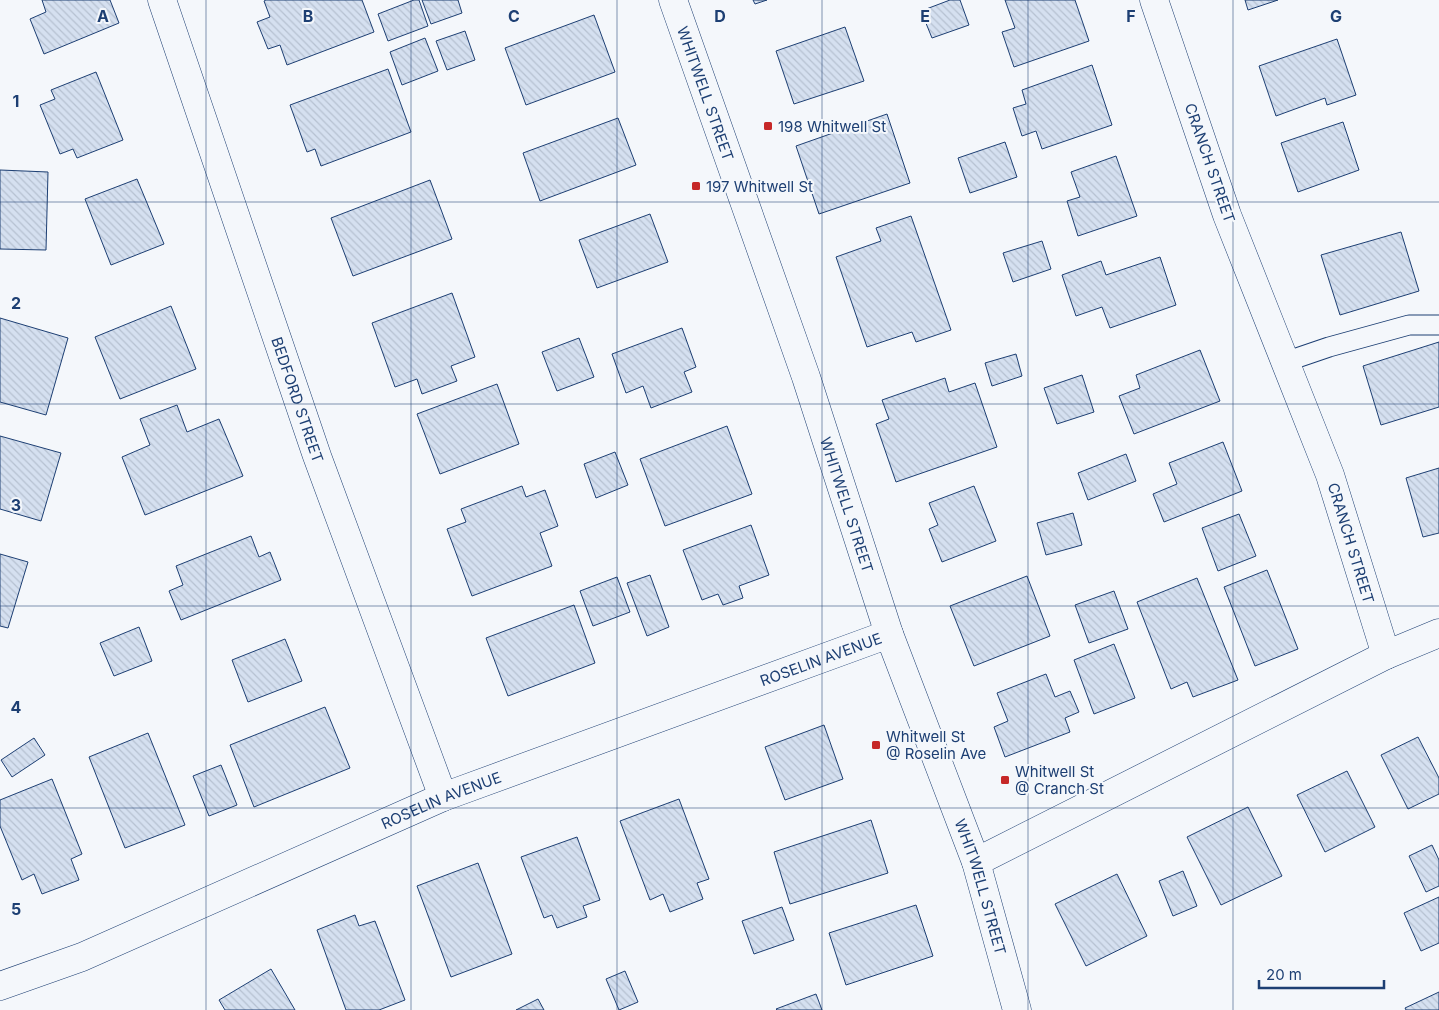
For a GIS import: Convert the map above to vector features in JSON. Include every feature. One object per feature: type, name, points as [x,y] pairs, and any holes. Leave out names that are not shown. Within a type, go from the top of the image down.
[{"type":"street","name":"BEDFORD STREET","points":[[162,0],[317,456],[443,797]]},
{"type":"street","name":"WHITWELL STREET","points":[[673,0],[806,377],[889,634],[976,862],[1016,1010]]},
{"type":"street","name":"CRANCH STREET","points":[[1154,0],[1226,215],[1330,475],[1386,654]]},
{"type":"street","name":"ROSELIN AVENUE","points":[[0,986],[82,957],[443,797],[889,634]]},
{"type":"street","points":[[976,862],[1386,654],[1439,634]]},
{"type":"lane","points":[[1285,362],[1330,347],[1409,325],[1439,324]]},
{"type":"building","points":[[42,0],[110,0],[119,23],[44,54],[30,19],[46,12]]},
{"type":"building","points":[[266,0],[362,0],[374,32],[287,65],[280,45],[268,49],[257,22],[270,17],[264,1]]},
{"type":"building","points":[[414,0],[419,0],[428,26],[388,41],[378,14]]},
{"type":"building","points":[[422,0],[458,0],[462,13],[431,24]]},
{"type":"building","points":[[753,0],[767,0],[755,4]]},
{"type":"building","points":[[950,0],[960,0],[969,25],[932,38],[921,11]]},
{"type":"building","points":[[1005,0],[1075,0],[1089,41],[1014,67],[1002,32],[1015,28]]},
{"type":"building","points":[[1245,0],[1278,0],[1248,10]]},
{"type":"building","points":[[594,15],[615,72],[526,105],[505,48]]},
{"type":"building","points":[[845,27],[864,81],[794,104],[776,51]]},
{"type":"building","points":[[465,31],[475,60],[447,70],[436,41]]},
{"type":"building","points":[[425,38],[438,71],[402,85],[390,52]]},
{"type":"building","points":[[1337,39],[1356,95],[1327,105],[1325,98],[1276,116],[1259,66]]},
{"type":"building","points":[[1092,65],[1112,125],[1042,149],[1036,131],[1022,136],[1013,108],[1026,104],[1022,90]]},
{"type":"building","points":[[388,69],[411,132],[321,166],[315,149],[307,152],[290,105]]},
{"type":"building","points":[[96,72],[123,140],[77,158],[73,149],[60,154],[40,105],[55,99],[51,90]]},
{"type":"building","points":[[887,114],[910,183],[819,214],[796,146]]},
{"type":"building","points":[[618,118],[636,165],[540,201],[523,153]]},
{"type":"building","points":[[1343,122],[1359,170],[1298,192],[1281,143]]},
{"type":"building","points":[[1005,142],[1017,177],[970,193],[958,158]]},
{"type":"building","points":[[1116,156],[1137,216],[1078,236],[1067,201],[1080,197],[1071,172]]},
{"type":"building","points":[[0,170],[48,172],[46,250],[0,249]]},
{"type":"building","points":[[137,179],[164,244],[111,265],[85,199]]},
{"type":"building","points":[[430,180],[452,239],[353,276],[331,218]]},
{"type":"building","points":[[650,214],[668,262],[597,288],[579,240]]},
{"type":"building","points":[[911,216],[951,330],[916,342],[912,332],[867,347],[836,257],[881,241],[876,228]]},
{"type":"building","points":[[1401,232],[1419,291],[1340,315],[1321,255]]},
{"type":"building","points":[[1042,241],[1051,269],[1013,282],[1003,253]]},
{"type":"building","points":[[1160,257],[1176,305],[1110,328],[1102,307],[1076,316],[1062,275],[1101,261],[1106,275]]},
{"type":"building","points":[[452,293],[475,357],[451,366],[457,381],[422,394],[417,379],[395,387],[372,323]]},
{"type":"building","points":[[171,306],[196,369],[120,399],[95,337]]},
{"type":"building","points":[[0,318],[68,338],[46,415],[0,402]]},
{"type":"building","points":[[682,328],[696,367],[684,372],[692,392],[651,408],[643,386],[626,393],[612,354]]},
{"type":"building","points":[[579,338],[594,377],[557,391],[542,352]]},
{"type":"building","points":[[1439,342],[1439,407],[1381,425],[1363,366]]},
{"type":"building","points":[[1200,350],[1220,401],[1134,434],[1119,396],[1140,388],[1136,375]]},
{"type":"building","points":[[1016,354],[1022,376],[992,386],[985,363]]},
{"type":"building","points":[[1082,375],[1094,412],[1057,424],[1044,388]]},
{"type":"building","points":[[945,378],[949,392],[975,383],[997,447],[896,482],[876,424],[889,419],[882,400]]},
{"type":"building","points":[[497,384],[519,444],[440,474],[417,414]]},
{"type":"building","points":[[177,405],[187,432],[219,419],[243,476],[145,515],[122,457],[150,445],[140,419]]},
{"type":"building","points":[[727,426],[752,494],[665,526],[640,459]]},
{"type":"building","points":[[0,436],[61,453],[41,521],[0,509]]},
{"type":"building","points":[[1223,442],[1242,491],[1164,522],[1153,494],[1177,484],[1169,463]]},
{"type":"building","points":[[615,452],[628,485],[596,498],[584,464]]},
{"type":"building","points":[[1126,454],[1136,481],[1088,500],[1078,473]]},
{"type":"building","points":[[1439,468],[1439,533],[1423,537],[1406,478]]},
{"type":"building","points":[[522,486],[526,497],[545,490],[558,526],[540,533],[552,566],[472,596],[447,529],[466,522],[461,509]]},
{"type":"building","points":[[974,486],[996,541],[942,562],[929,529],[938,525],[929,503]]},
{"type":"building","points":[[1073,513],[1082,545],[1046,555],[1037,523]]},
{"type":"building","points":[[1239,514],[1256,556],[1218,571],[1202,528]]},
{"type":"building","points":[[751,525],[769,575],[739,586],[743,598],[723,605],[718,594],[702,600],[683,550]]},
{"type":"building","points":[[251,536],[259,557],[270,552],[281,580],[181,620],[169,591],[183,585],[176,566]]},
{"type":"building","points":[[0,554],[28,562],[8,628],[0,626]]},
{"type":"building","points":[[1267,570],[1298,649],[1255,666],[1224,587]]},
{"type":"building","points":[[650,575],[669,627],[647,636],[627,583]]},
{"type":"building","points":[[1027,576],[1050,636],[974,666],[950,606]]},
{"type":"building","points":[[617,577],[630,612],[593,626],[580,591]]},
{"type":"building","points":[[1197,578],[1238,680],[1193,697],[1187,682],[1171,689],[1137,602]]},
{"type":"building","points":[[1114,591],[1128,629],[1089,643],[1075,605]]},
{"type":"building","points":[[574,605],[595,663],[508,696],[486,638]]},
{"type":"building","points":[[139,627],[152,661],[114,676],[100,643]]},
{"type":"building","points":[[285,639],[302,681],[248,702],[232,660]]},
{"type":"building","points":[[1114,644],[1135,698],[1094,714],[1074,660]]},
{"type":"building","points":[[1046,674],[1055,697],[1070,691],[1079,712],[1065,718],[1070,732],[1005,757],[994,727],[1008,721],[997,693]]},
{"type":"building","points":[[325,707],[350,768],[254,807],[230,745]]},
{"type":"building","points":[[824,725],[843,779],[785,800],[765,747]]},
{"type":"building","points":[[148,733],[185,825],[125,848],[89,757]]},
{"type":"building","points":[[1418,737],[1439,778],[1439,794],[1408,809],[1381,755]]},
{"type":"building","points":[[34,738],[45,755],[12,777],[1,760]]},
{"type":"building","points":[[221,765],[237,805],[209,816],[193,776]]},
{"type":"building","points":[[1347,771],[1375,827],[1325,852],[1297,795]]},
{"type":"building","points":[[52,779],[82,854],[71,859],[79,880],[42,894],[34,874],[22,880],[0,826],[0,800]]},
{"type":"building","points":[[679,799],[709,879],[697,883],[703,899],[670,912],[663,894],[650,900],[620,821]]},
{"type":"building","points":[[1248,807],[1282,876],[1221,905],[1187,837]]},
{"type":"building","points":[[871,820],[888,873],[790,904],[774,852]]},
{"type":"building","points":[[577,837],[600,900],[583,906],[587,917],[557,928],[552,915],[544,918],[521,857]]},
{"type":"building","points":[[1432,845],[1439,860],[1439,886],[1426,892],[1409,856]]},
{"type":"building","points":[[478,863],[512,954],[451,977],[417,886]]},
{"type":"building","points":[[1183,871],[1197,906],[1173,916],[1159,881]]},
{"type":"building","points":[[1117,874],[1147,936],[1086,966],[1055,904]]},
{"type":"building","points":[[1439,897],[1439,943],[1421,951],[1404,913]]},
{"type":"building","points":[[916,905],[933,956],[846,985],[829,933]]},
{"type":"building","points":[[782,907],[794,940],[754,954],[742,921]]},
{"type":"building","points":[[355,915],[359,926],[375,921],[405,1000],[379,1010],[346,1010],[317,930]]},
{"type":"building","points":[[271,969],[295,1010],[225,1010],[219,1000]]},
{"type":"building","points":[[625,971],[638,1002],[619,1010],[606,979]]},
{"type":"building","points":[[1439,992],[1439,1010],[1406,1010],[1405,1008]]},
{"type":"building","points":[[816,994],[822,1010],[776,1009]]},
{"type":"building","points":[[538,999],[544,1010],[516,1010]]},
{"type":"place","name":"198 Whitwell St","points":[[768,126]]},
{"type":"place","name":"197 Whitwell St","points":[[696,186]]},
{"type":"place","name":"Whitwell St @ Roselin Ave","points":[[876,745]]},
{"type":"place","name":"Whitwell St @ Cranch St","points":[[1005,780]]}]
